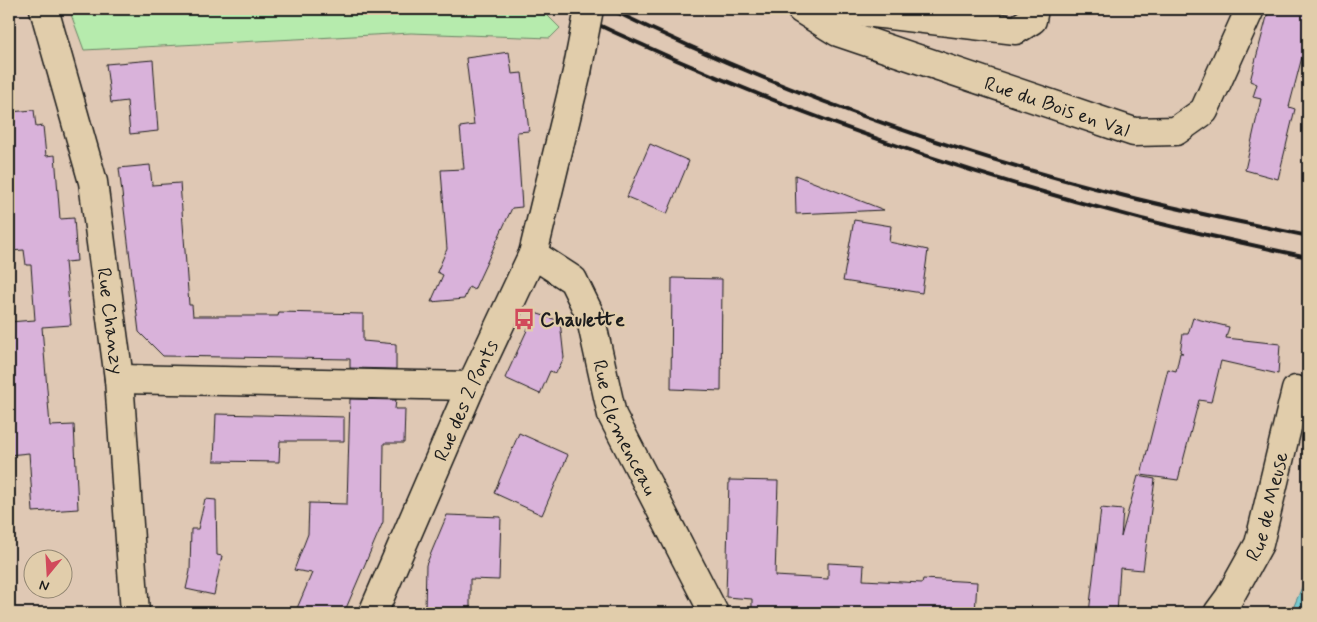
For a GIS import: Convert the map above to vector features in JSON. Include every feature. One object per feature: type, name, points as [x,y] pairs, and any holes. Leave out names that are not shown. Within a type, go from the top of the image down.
[{"type":"street","name":"Rue Chanzy","points":[[44,9],[92,182],[118,379],[471,386]]},
{"type":"street","name":"Rue des 2 Ponts","points":[[373,613],[471,386],[533,254],[577,72],[588,9]]},
{"type":"street","points":[[840,9],[1016,30],[1032,20],[1034,9]]},
{"type":"street","name":"Rue du Bois en Val","points":[[806,10],[838,32],[1134,132],[1176,131],[1204,111],[1250,9]]},
{"type":"street","name":"Rue Clemenceau","points":[[533,254],[573,280],[590,315],[612,415],[714,613]]},
{"type":"street","points":[[118,379],[135,613]]},
{"type":"street","name":"Rue de Meuse","points":[[1218,613],[1229,598],[1259,544],[1296,390]]},
{"type":"green space","points":[[69,9],[535,9],[546,14],[560,28],[550,38],[411,33],[84,50]]},
{"type":"water","points":[[1308,573],[1308,613],[1291,613]]},
{"type":"building","points":[[1269,9],[1308,9],[1308,34],[1289,107],[1295,109],[1278,179],[1245,170],[1261,99],[1253,97],[1257,84],[1250,81]]},
{"type":"building","points":[[509,52],[512,74],[522,73],[529,131],[517,132],[522,207],[512,208],[474,290],[469,287],[464,299],[431,302],[443,275],[437,272],[447,249],[441,170],[464,169],[460,127],[474,125],[466,58]]},
{"type":"building","points":[[153,60],[158,131],[130,134],[127,101],[111,103],[106,64]]},
{"type":"building","points":[[34,110],[36,127],[43,126],[46,156],[55,155],[60,219],[74,218],[77,261],[65,262],[71,325],[42,327],[50,426],[74,425],[78,509],[33,512],[29,453],[9,455],[9,322],[35,320],[31,265],[26,265],[24,250],[9,251],[9,112]]},
{"type":"building","points":[[650,144],[689,161],[667,214],[627,197]]},
{"type":"building","points":[[150,165],[152,185],[180,183],[189,305],[192,305],[193,316],[278,316],[279,312],[363,314],[363,341],[396,344],[396,369],[350,368],[350,359],[163,356],[139,332],[119,168]]},
{"type":"building","points":[[795,175],[884,210],[796,214]]},
{"type":"building","points":[[854,220],[891,226],[889,242],[928,250],[922,293],[843,281]]},
{"type":"building","points":[[672,278],[722,279],[721,391],[671,389]]},
{"type":"building","points":[[535,313],[560,321],[564,358],[556,373],[550,371],[540,394],[505,378]]},
{"type":"building","points":[[1193,318],[1229,327],[1226,338],[1280,344],[1278,374],[1221,361],[1211,402],[1199,400],[1178,480],[1141,475],[1168,369],[1176,371],[1180,353],[1183,353],[1180,352],[1183,334],[1188,334]]},
{"type":"building","points":[[350,399],[396,400],[395,409],[405,409],[404,443],[384,443],[383,522],[344,613],[295,613],[312,573],[294,570],[308,534],[309,503],[347,504]]},
{"type":"building","points":[[216,414],[344,417],[344,441],[280,441],[279,462],[214,461]]},
{"type":"building","points":[[519,433],[568,455],[542,515],[494,493]]},
{"type":"building","points":[[1138,476],[1155,479],[1143,570],[1120,568],[1117,613],[1089,613],[1101,508],[1123,510],[1121,537]]},
{"type":"building","points":[[729,480],[778,481],[775,576],[828,579],[828,563],[864,565],[863,580],[922,583],[923,579],[977,582],[975,613],[752,613],[752,599],[726,597]]},
{"type":"building","points":[[205,499],[216,500],[217,555],[222,556],[214,595],[186,589],[190,571],[191,529],[198,529]]},
{"type":"building","points":[[447,515],[501,517],[499,580],[470,579],[470,611],[425,610],[426,565]]},
{"type":"railway","points":[[565,9],[655,51],[746,89],[929,157],[1022,186],[1116,212],[1211,236],[1308,257]]},
{"type":"railway","points":[[610,9],[730,64],[792,89],[979,155],[1131,198],[1308,236]]},
{"type":"place","name":"Chaulette","points":[[524,319]]}]
